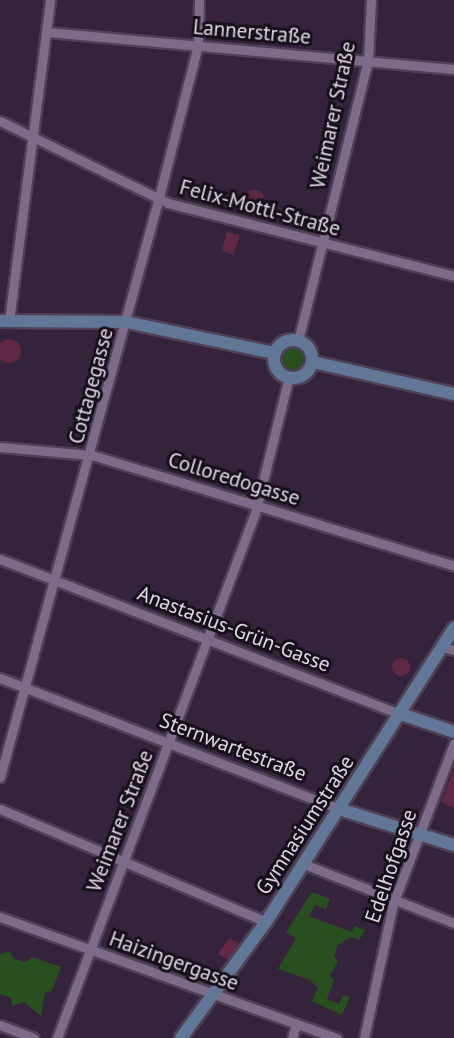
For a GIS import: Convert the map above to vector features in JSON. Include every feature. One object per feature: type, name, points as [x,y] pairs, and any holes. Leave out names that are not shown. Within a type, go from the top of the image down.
[{"type":"street","points":[[50,0],[33,138],[5,321],[126,322],[274,353]]},
{"type":"street","name":"Cottagegasse","points":[[0,777],[92,455],[159,197],[198,45],[200,0]]},
{"type":"street","name":"Weimarer Straße","points":[[298,341],[368,61],[371,0]]},
{"type":"street","name":"Lannerstraße","points":[[46,32],[454,69]]},
{"type":"street","name":"Felix-Mottl-Straße","points":[[0,121],[159,197],[322,244],[454,276]]},
{"type":"street","points":[[298,341],[310,349],[313,362],[306,373],[289,376],[277,368],[274,353],[283,343],[298,341]]},
{"type":"street","points":[[313,362],[454,394]]},
{"type":"street","name":"Weimarer Straße","points":[[57,1038],[257,505],[289,376]]},
{"type":"street","name":"Colloredogasse","points":[[0,447],[92,455],[454,566]]},
{"type":"street","name":"Anastasius-Grün-Gasse","points":[[0,560],[398,713],[454,732]]},
{"type":"street","name":"Gymnasiumstraße","points":[[181,1038],[217,996],[304,864],[398,713],[448,649],[454,628]]},
{"type":"street","name":"Sternwartestraße","points":[[0,678],[339,809],[454,845]]},
{"type":"street","name":"Edelhofgasse","points":[[364,1038],[394,900],[454,743]]},
{"type":"street","points":[[0,809],[125,858],[266,922]]},
{"type":"street","points":[[304,864],[454,923]]},
{"type":"street","name":"Haizingergasse","points":[[0,917],[337,1038]]},
{"type":"street","points":[[292,1038],[296,1024]]},
{"type":"street","points":[[0,1025],[34,1038]]},
{"type":"green space","points":[[294,345],[304,349],[308,359],[304,369],[294,373],[284,369],[280,359],[284,349]]},
{"type":"green space","points":[[312,892],[330,899],[326,909],[315,905],[309,916],[352,932],[354,926],[365,930],[359,940],[350,937],[338,945],[334,956],[338,962],[330,975],[334,981],[327,999],[339,1004],[343,995],[350,997],[342,1015],[312,1001],[318,988],[310,980],[278,969],[296,938],[286,932]]},
{"type":"green space","points":[[10,951],[14,959],[26,962],[32,957],[61,967],[52,991],[45,993],[41,1016],[24,1002],[12,1006],[11,998],[0,994],[0,954]]},
{"type":"building","points":[[254,190],[262,193],[265,201],[262,209],[254,212],[246,209],[243,201],[246,193]]},
{"type":"building","points":[[227,232],[240,235],[233,255],[222,250]]},
{"type":"building","points":[[9,339],[14,340],[20,346],[20,356],[14,362],[9,363],[4,362],[-2,356],[-3,351],[-2,346],[4,340]]},
{"type":"building","points":[[401,658],[407,661],[410,667],[407,673],[401,676],[395,673],[392,667],[395,661]]},
{"type":"building","points":[[454,768],[454,808],[441,802]]},
{"type":"building","points":[[229,938],[240,944],[228,960],[218,954]]}]
